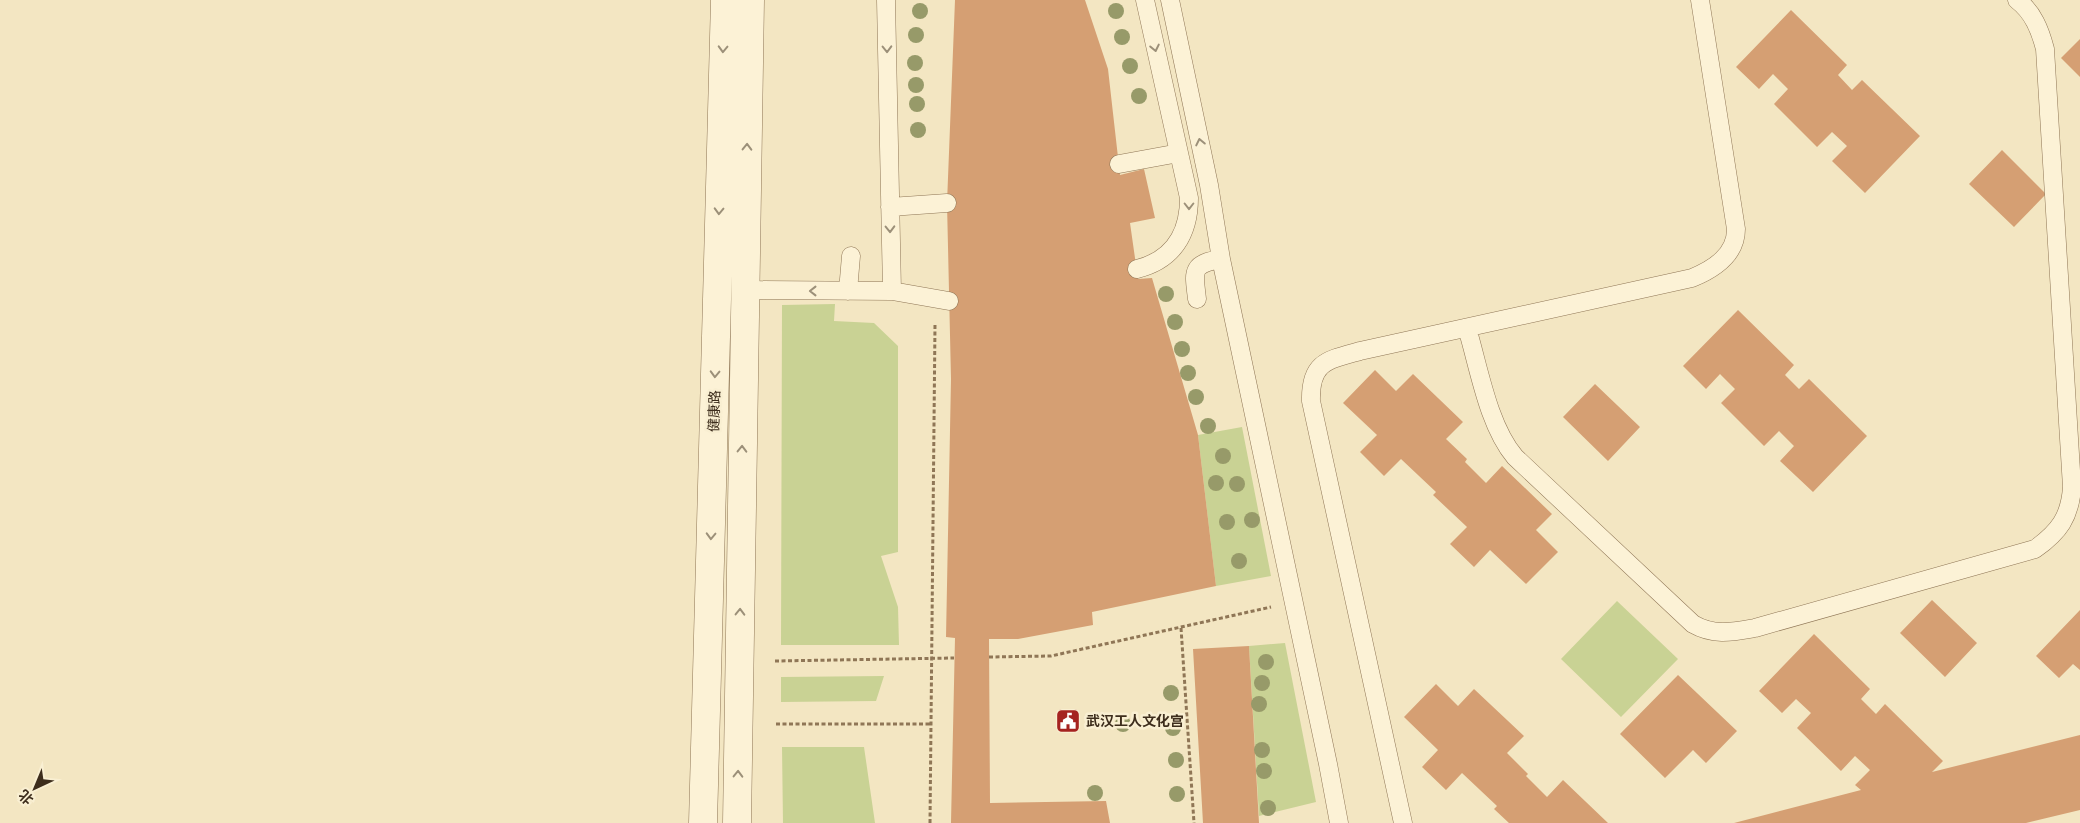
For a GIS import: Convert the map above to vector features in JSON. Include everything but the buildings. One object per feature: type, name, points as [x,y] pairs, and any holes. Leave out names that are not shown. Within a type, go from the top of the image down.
[{"type":"street","name":"健康路","points":[[703,823],[725,0]]},
{"type":"street","name":"健康路","points":[[737,823],[750,0]]},
{"type":"lane","points":[[886,0],[892,291]]},
{"type":"lane","points":[[1137,269],[1158,261],[1167,254],[1185,230],[1189,214],[1189,198],[1145,0]]},
{"type":"lane","points":[[1170,0],[1209,185],[1220,259],[1339,823]]},
{"type":"lane","points":[[1403,823],[1311,402],[1312,378],[1321,365],[1332,359],[1360,351],[1692,278],[1717,265],[1728,255],[1736,241],[1736,229],[1700,0]]},
{"type":"lane","points":[[1467,328],[1492,413],[1505,445],[1522,464],[1700,628],[1717,633],[1755,628],[2035,549],[2058,530],[2071,502],[2072,486],[2044,49],[2041,34],[2030,12],[2016,0]]},
{"type":"lane","points":[[1119,164],[1178,153]]},
{"type":"lane","points":[[890,207],[947,203]]},
{"type":"lane","points":[[848,291],[851,256]]},
{"type":"lane","points":[[1197,299],[1194,277],[1197,268],[1205,262],[1220,259]]},
{"type":"lane","points":[[744,290],[892,291],[942,300]]},
{"type":"path","points":[[930,823],[932,658],[942,300]]},
{"type":"path","points":[[990,657],[1051,656],[1293,602]]},
{"type":"path","points":[[1181,628],[1194,823]]},
{"type":"path","points":[[775,661],[954,658]]},
{"type":"path","points":[[776,724],[931,724]]},
{"type":"green space","points":[[835,304],[834,321],[874,323],[898,346],[898,552],[881,556],[898,607],[899,645],[781,645],[782,305]]},
{"type":"green space","points":[[1242,427],[1271,576],[1216,586],[1198,435]]},
{"type":"green space","points":[[1617,601],[1678,659],[1621,717],[1561,659]]},
{"type":"green space","points":[[1285,643],[1316,802],[1259,816],[1249,646]]},
{"type":"green space","points":[[884,676],[876,701],[781,702],[781,677]]},
{"type":"green space","points":[[782,747],[864,747],[875,823],[783,823]]},
{"type":"place","name":"武汉工人文化宫","points":[[1068,721]]}]
